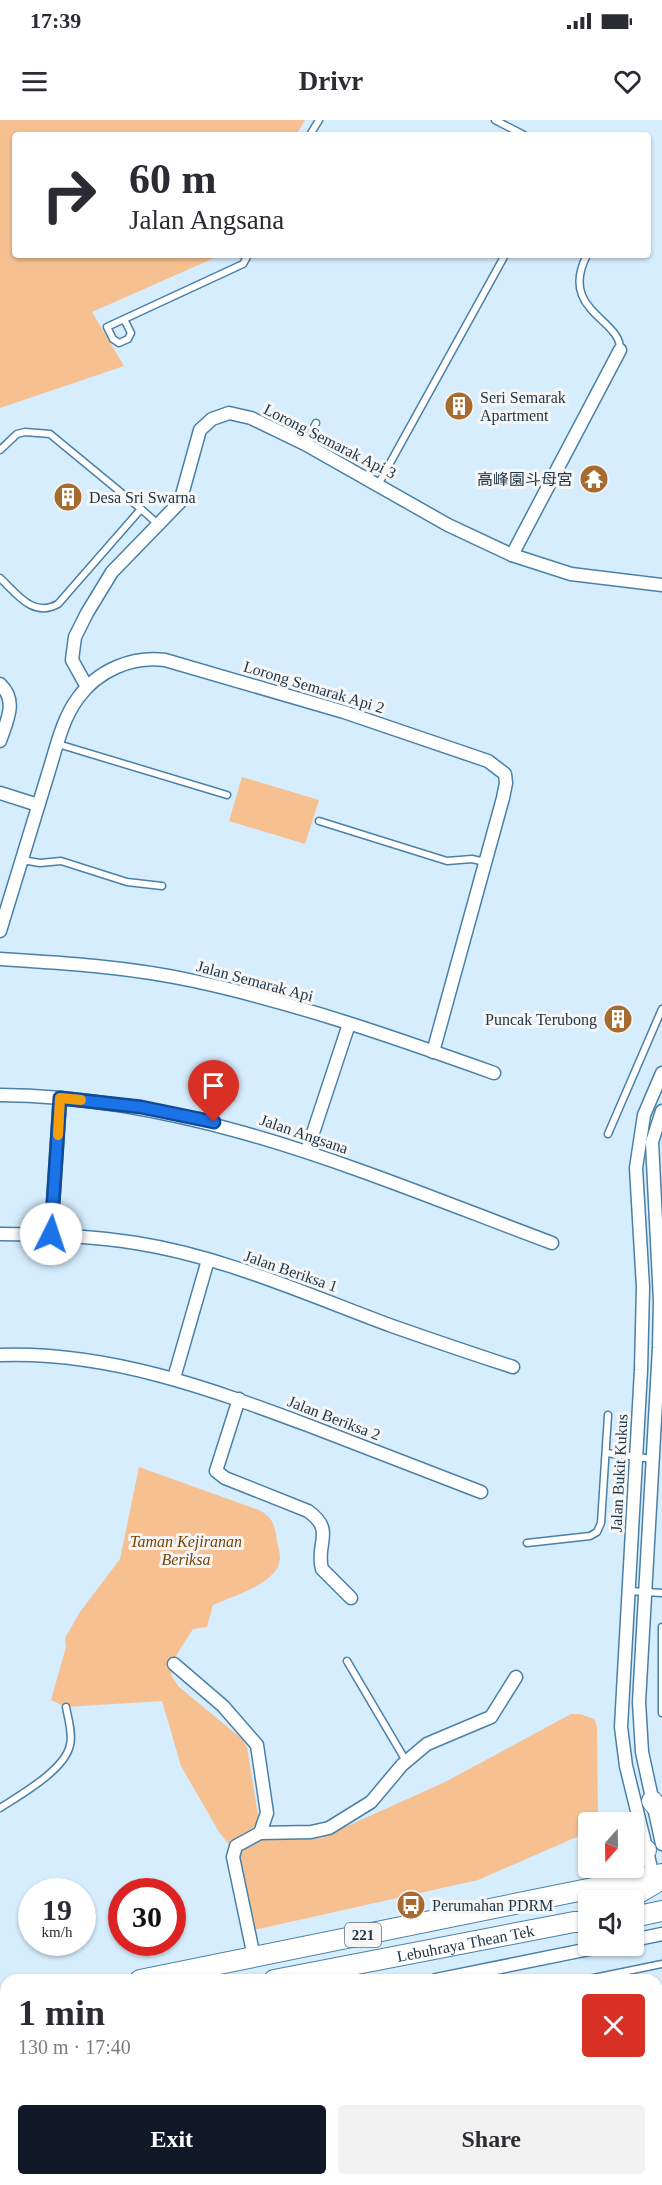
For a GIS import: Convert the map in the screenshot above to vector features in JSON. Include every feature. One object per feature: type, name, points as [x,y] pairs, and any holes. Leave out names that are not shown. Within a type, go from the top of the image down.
[{"type":"main road","points":[[585,1890],[603,1878]]},
{"type":"main road","name":"Lebuhraya Thean Tek","points":[[585,1890],[660,1878]]},
{"type":"main road","points":[[642,1890],[660,1878]]},
{"type":"main road","name":"Lebuhraya Thean Tek","points":[[170,1974],[578,1891]]},
{"type":"main road","points":[[644,1915],[662,1911]]},
{"type":"main road","name":"Lebuhraya Thean Tek","points":[[305,1974],[578,1921]]},
{"type":"street","points":[[512,555],[620,350]]},
{"type":"street","name":"Lorong Semarak Api 3","points":[[87,687],[72,660],[75,637],[112,572],[180,502],[200,430],[212,419],[229,413],[251,418],[305,444],[379,483],[448,525],[512,555],[571,574],[662,585]]},
{"type":"street","name":"Lorong Semarak Api 2","points":[[0,931],[58,744],[77,698],[87,687],[116,667],[133,660],[149,658],[165,660],[344,712],[488,761],[499,767],[505,774],[506,783],[433,1052]]},
{"type":"street","points":[[0,684],[9,693],[11,708],[0,741]]},
{"type":"street","points":[[0,793],[38,805]]},
{"type":"street","name":"Jalan Semarak Api","points":[[0,959],[94,965],[194,981],[349,1024],[494,1073]]},
{"type":"street","points":[[307,1151],[349,1024]]},
{"type":"street","name":"Jalan Bukit Kukus","points":[[660,1878],[647,1853],[622,1744],[637,1457],[643,1287],[636,1168],[644,1115],[662,1073]]},
{"type":"street","name":"Jalan Angsana","points":[[0,1095],[60,1098],[141,1107],[194,1118],[307,1151],[552,1243]]},
{"type":"street","points":[[51,1234],[60,1098]]},
{"type":"street","name":"Jalan Bukit Kukus","points":[[647,1853],[657,1807],[642,1752],[640,1727],[644,1593],[660,1301],[652,1142],[662,1111]]},
{"type":"street","name":"Jalan Beriksa 1","points":[[0,1234],[51,1234],[137,1243],[208,1260],[293,1287],[393,1326],[513,1367]]},
{"type":"street","points":[[174,1378],[208,1260]]},
{"type":"street","name":"Jalan Beriksa 2","points":[[0,1355],[78,1359],[174,1378],[239,1399],[481,1492]]},
{"type":"street","points":[[239,1399],[216,1471],[225,1478],[308,1511],[317,1518],[324,1530],[322,1569],[351,1598]]},
{"type":"street","points":[[174,1664],[223,1706],[257,1745],[267,1813],[260,1833]]},
{"type":"street","points":[[254,1957],[233,1857],[236,1846],[260,1833],[311,1832],[329,1828],[371,1802],[407,1761],[427,1744],[490,1717],[516,1677]]},
{"type":"street","points":[[644,1938],[662,1934]]},
{"type":"street","points":[[466,1974],[578,1951]]},
{"type":"lane","points":[[495,120],[518,132]]},
{"type":"lane","points":[[124,319],[243,264],[246,258]]},
{"type":"lane","points":[[379,483],[503,258]]},
{"type":"lane","points":[[586,258],[580,276],[585,303],[592,314],[616,334],[620,342],[620,350]]},
{"type":"lane","points":[[305,444],[316,423]]},
{"type":"lane","points":[[0,450],[17,434],[25,432],[50,434],[159,525]]},
{"type":"lane","points":[[0,578],[26,603],[42,610],[51,608],[58,604],[141,509]]},
{"type":"lane","points":[[58,744],[227,795]]},
{"type":"lane","points":[[319,821],[447,861],[472,858],[485,862]]},
{"type":"lane","points":[[22,860],[40,863],[61,861],[127,882],[162,886]]},
{"type":"lane","points":[[608,1134],[662,1009]]},
{"type":"lane","points":[[527,1543],[590,1536],[597,1532],[601,1523],[608,1415]]},
{"type":"lane","points":[[606,1453],[652,1459]]},
{"type":"lane","points":[[629,1592],[662,1593]]},
{"type":"lane","points":[[662,1627],[662,1713]]},
{"type":"lane","points":[[347,1661],[407,1761]]},
{"type":"lane","points":[[0,1808],[37,1784],[68,1751],[71,1743],[66,1707]]},
{"type":"lane","points":[[613,1974],[662,1964]]},
{"type":"green space","points":[[0,120],[305,120],[298,132],[12,132],[12,258],[214,258],[92,312],[124,366],[0,408]]},
{"type":"green space","points":[[242,777],[319,800],[305,844],[229,821]]},
{"type":"green space","name":"Taman Kejiranan Beriksa","points":[[139,1467],[259,1510],[270,1519],[274,1526],[280,1557],[278,1568],[253,1588],[213,1605],[207,1627],[193,1629],[177,1654],[171,1675],[179,1687],[241,1738],[247,1747],[262,1840],[321,1838],[445,1782],[571,1714],[580,1714],[594,1719],[597,1726],[598,1812],[578,1812],[578,1836],[478,1880],[254,1930],[240,1858],[219,1832],[181,1766],[162,1701],[66,1707],[51,1700],[66,1647],[65,1638],[80,1612],[120,1559]]},
{"type":"slow traffic","points":[[58,1135],[60,1098],[81,1100]]},
{"type":"place","name":"Seri Semarak Apartment","points":[[459,406]]},
{"type":"place","name":"高峰園斗母宮","points":[[594,479]]},
{"type":"place","name":"Desa Sri Swarna","points":[[68,497]]},
{"type":"place","name":"Puncak Terubong","points":[[618,1019]]},
{"type":"place","name":"Perumahan PDRM","points":[[411,1905]]},
{"type":"route","points":[[51,1234],[60,1098],[141,1107],[214,1122]]}]
